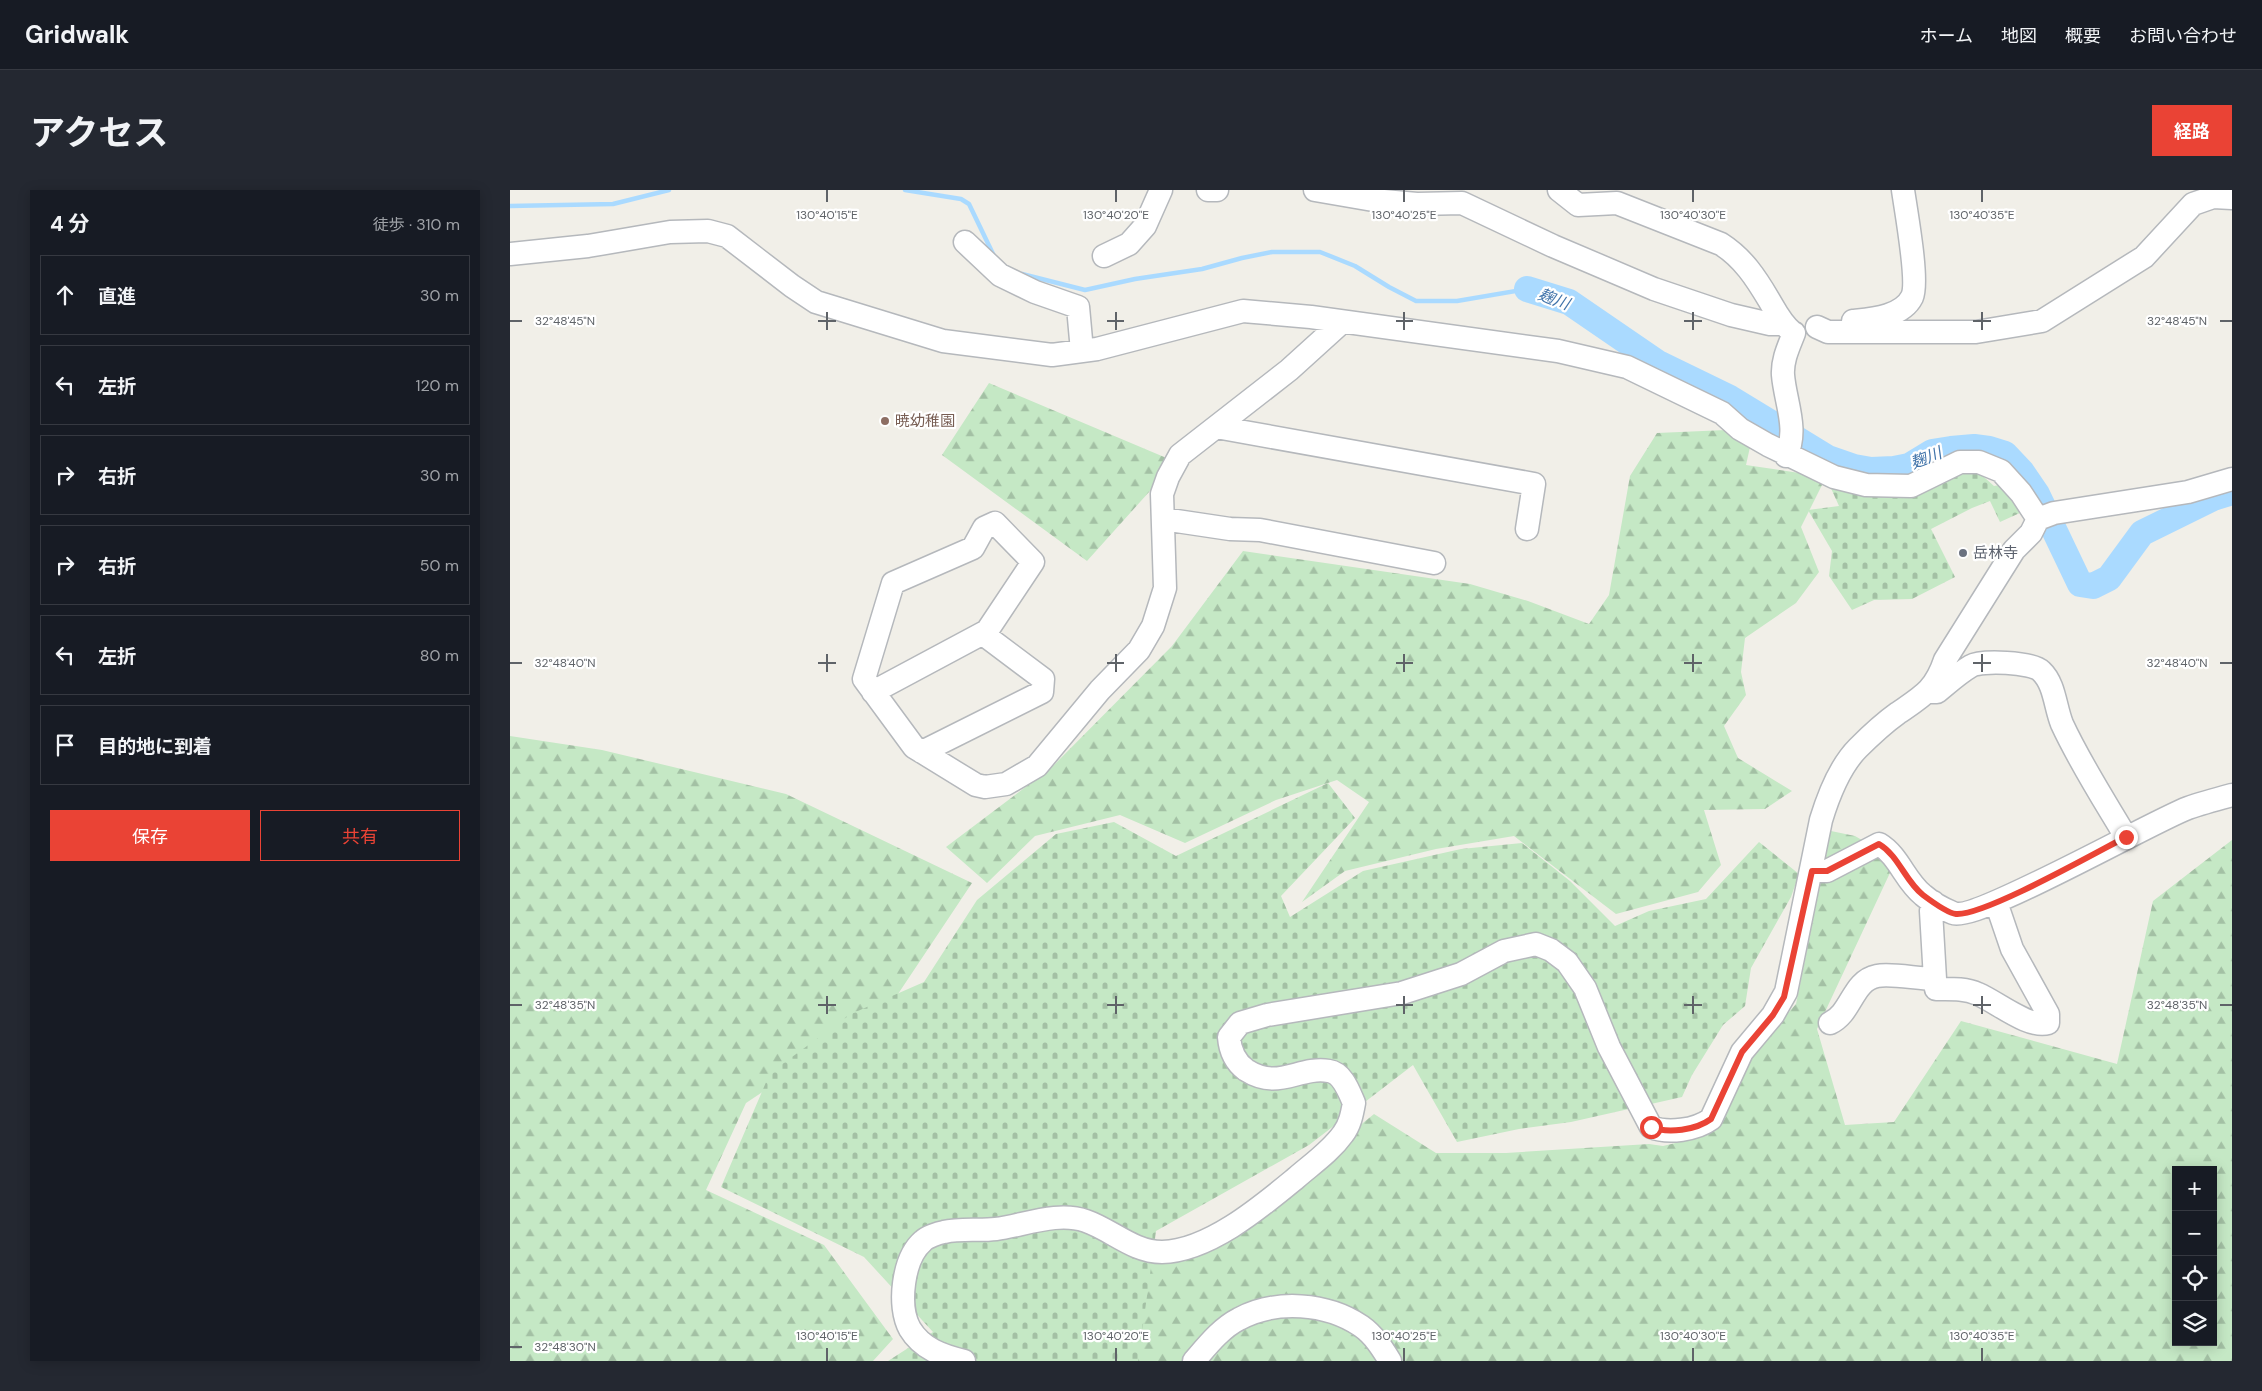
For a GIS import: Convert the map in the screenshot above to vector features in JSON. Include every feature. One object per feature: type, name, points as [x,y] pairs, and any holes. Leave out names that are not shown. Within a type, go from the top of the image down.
[{"type":"street","points":[[1104,256],[1130,244],[1146,226],[1161,190]]},
{"type":"street","points":[[1208,190],[1218,190]]},
{"type":"street","points":[[1315,190],[1373,200],[1417,204],[1460,196],[1553,246],[1654,289],[1731,315],[1788,329],[1818,326],[1834,322],[1874,319],[1896,312],[1911,299],[1914,290],[1914,270],[1903,190]]},
{"type":"street","points":[[1559,190],[1578,205],[1617,203],[1721,244],[1735,253],[1755,277],[1788,329],[1783,374],[1792,426],[1788,452]]},
{"type":"street","points":[[1818,326],[1828,332],[1976,332],[2042,321],[2144,257],[2193,204],[2213,197],[2232,198]]},
{"type":"street","points":[[510,254],[588,246],[670,232],[708,231],[727,236],[816,302],[942,340],[1052,355],[1097,349],[1243,311],[1342,322],[1558,351],[1627,367],[1722,413],[1740,429],[1788,452],[1834,478],[1866,485],[1912,486],[1960,462],[1979,462],[2001,470],[2021,494],[2045,517]]},
{"type":"street","points":[[965,242],[1000,275],[1035,292],[1078,307],[1082,351]]},
{"type":"street","points":[[873,692],[987,631],[1033,562],[995,524],[984,528],[973,548],[893,583],[864,679],[873,692],[914,747],[976,785],[985,787],[1006,784],[1037,766],[1100,690],[1139,650],[1153,626],[1165,588],[1162,494],[1168,477],[1180,455],[1289,370],[1342,322]]},
{"type":"street","points":[[1216,427],[1534,484],[1527,529]]},
{"type":"street","points":[[964,1361],[942,1356],[927,1348],[910,1329],[904,1310],[904,1275],[915,1250],[924,1239],[944,1232],[996,1229],[1046,1220],[1070,1218],[1086,1221],[1140,1249],[1162,1252],[1192,1246],[1248,1217],[1326,1154],[1344,1133],[1352,1117],[1354,1103],[1340,1077],[1330,1071],[1272,1079],[1257,1076],[1241,1066],[1230,1048],[1229,1037],[1240,1023],[1267,1015],[1402,993],[1461,974],[1504,951],[1536,944],[1551,950],[1566,962],[1585,988],[1609,1047],[1651,1127],[1660,1130],[1690,1128],[1711,1119],[1742,1052],[1773,1015],[1784,997],[1825,807],[1846,763],[1856,750],[1896,714],[1928,693],[1939,678],[1944,660],[2014,550],[2045,517],[2188,492],[2232,479]]},
{"type":"street","points":[[1163,519],[1230,529],[1260,530],[1434,563]]},
{"type":"street","points":[[922,752],[1042,692],[1043,679],[983,634]]},
{"type":"street","points":[[1928,693],[1938,692],[1972,665],[1981,663],[2024,664],[2040,670],[2049,682],[2061,722],[2086,772],[2126,837]]},
{"type":"street","points":[[1812,871],[1827,871],[1879,844],[1888,850],[1922,895],[1954,914],[1962,914],[1996,902],[2188,808],[2232,795]]},
{"type":"street","points":[[1934,902],[1931,910],[1936,989],[1956,989],[1976,993],[2028,1022],[2048,1023],[2048,1014],[2012,949],[1996,902]]},
{"type":"street","points":[[1830,1023],[1840,1019],[1861,984],[1869,978],[1880,975],[1919,980],[1935,979]]},
{"type":"street","points":[[1194,1361],[1220,1333],[1239,1319],[1267,1309],[1316,1307],[1340,1314],[1362,1326],[1378,1342],[1390,1361]]},
{"type":"green space","points":[[989,383],[1176,462],[1087,561],[942,455]]},
{"type":"green space","points":[[1726,430],[1750,447],[1746,465],[1826,477],[1801,527],[1819,572],[1796,603],[1745,638],[1741,672],[1746,695],[1724,726],[1738,758],[1792,791],[1765,809],[1704,810],[1721,865],[1698,892],[1616,914],[1514,836],[1436,849],[1345,871],[1302,902],[1369,802],[1337,780],[1276,800],[1185,843],[1120,815],[1035,836],[987,883],[946,847],[1052,767],[1172,646],[1243,551],[1470,584],[1528,601],[1589,624],[1609,595],[1630,476],[1657,433]]},
{"type":"green space","points":[[1975,469],[1994,486],[2005,484],[2022,512],[2000,522],[1990,501],[1931,529],[1955,577],[1912,599],[1874,600],[1852,610],[1829,576],[1832,551],[1808,510],[1839,506],[1830,486],[1929,489]]},
{"type":"green space","points":[[510,736],[602,750],[786,794],[972,883],[890,1006],[746,1103],[706,1190],[824,1245],[893,1339],[873,1361],[510,1361]]},
{"type":"green space","points":[[1328,783],[1355,818],[1281,896],[1290,917],[1363,871],[1461,849],[1522,843],[1570,881],[1615,926],[1649,911],[1706,899],[1759,842],[1799,874],[1791,897],[1751,968],[1745,1006],[1723,1025],[1692,1075],[1682,1097],[1571,1122],[1519,1129],[1457,1142],[1413,1065],[1309,1145],[1156,1231],[1138,1361],[888,1361],[933,1332],[864,1257],[721,1187],[770,1073],[851,1014],[924,982],[977,900],[1056,834],[1114,822],[1176,856]]},
{"type":"green space","points":[[1831,831],[1855,836],[1896,860],[1817,1029],[1845,1125],[1894,1122],[1961,1021],[2117,1064],[2153,901],[2232,840],[2232,1361],[1122,1361],[1140,1249],[1183,1256],[1310,1166],[1374,1114],[1436,1153],[1506,1153],[1649,1144],[1663,1146],[1705,1136],[1717,1121],[1750,1056],[1796,1004]]},
{"type":"waterway","points":[[510,206],[613,204],[669,190]]},
{"type":"waterway","points":[[905,190],[961,199],[969,204],[994,256]]},
{"type":"waterway","points":[[1022,274],[1085,290],[1135,279],[1202,269],[1272,252],[1320,252],[1355,266],[1416,301],[1457,301],[1527,289]]},
{"type":"waterway","name":"麹川","points":[[1527,289],[1569,302],[1658,363],[1730,398],[1828,458],[1854,467],[1871,470],[1894,469],[1909,466],[1932,452],[1974,447],[2005,454],[2022,472],[2037,494],[2080,584],[2093,586],[2109,578],[2142,533],[2213,498],[2232,492]]},
{"type":"place","name":"暁幼稚園","points":[[885,421]]},
{"type":"place","name":"岳林寺","points":[[1963,553]]},
{"type":"route","points":[[1651,1127],[1660,1130],[1690,1128],[1711,1119],[1742,1052],[1773,1015],[1784,997],[1812,871],[1827,871],[1879,844],[1888,850],[1922,895],[1954,914],[1962,914],[2001,901],[2126,837]]}]
